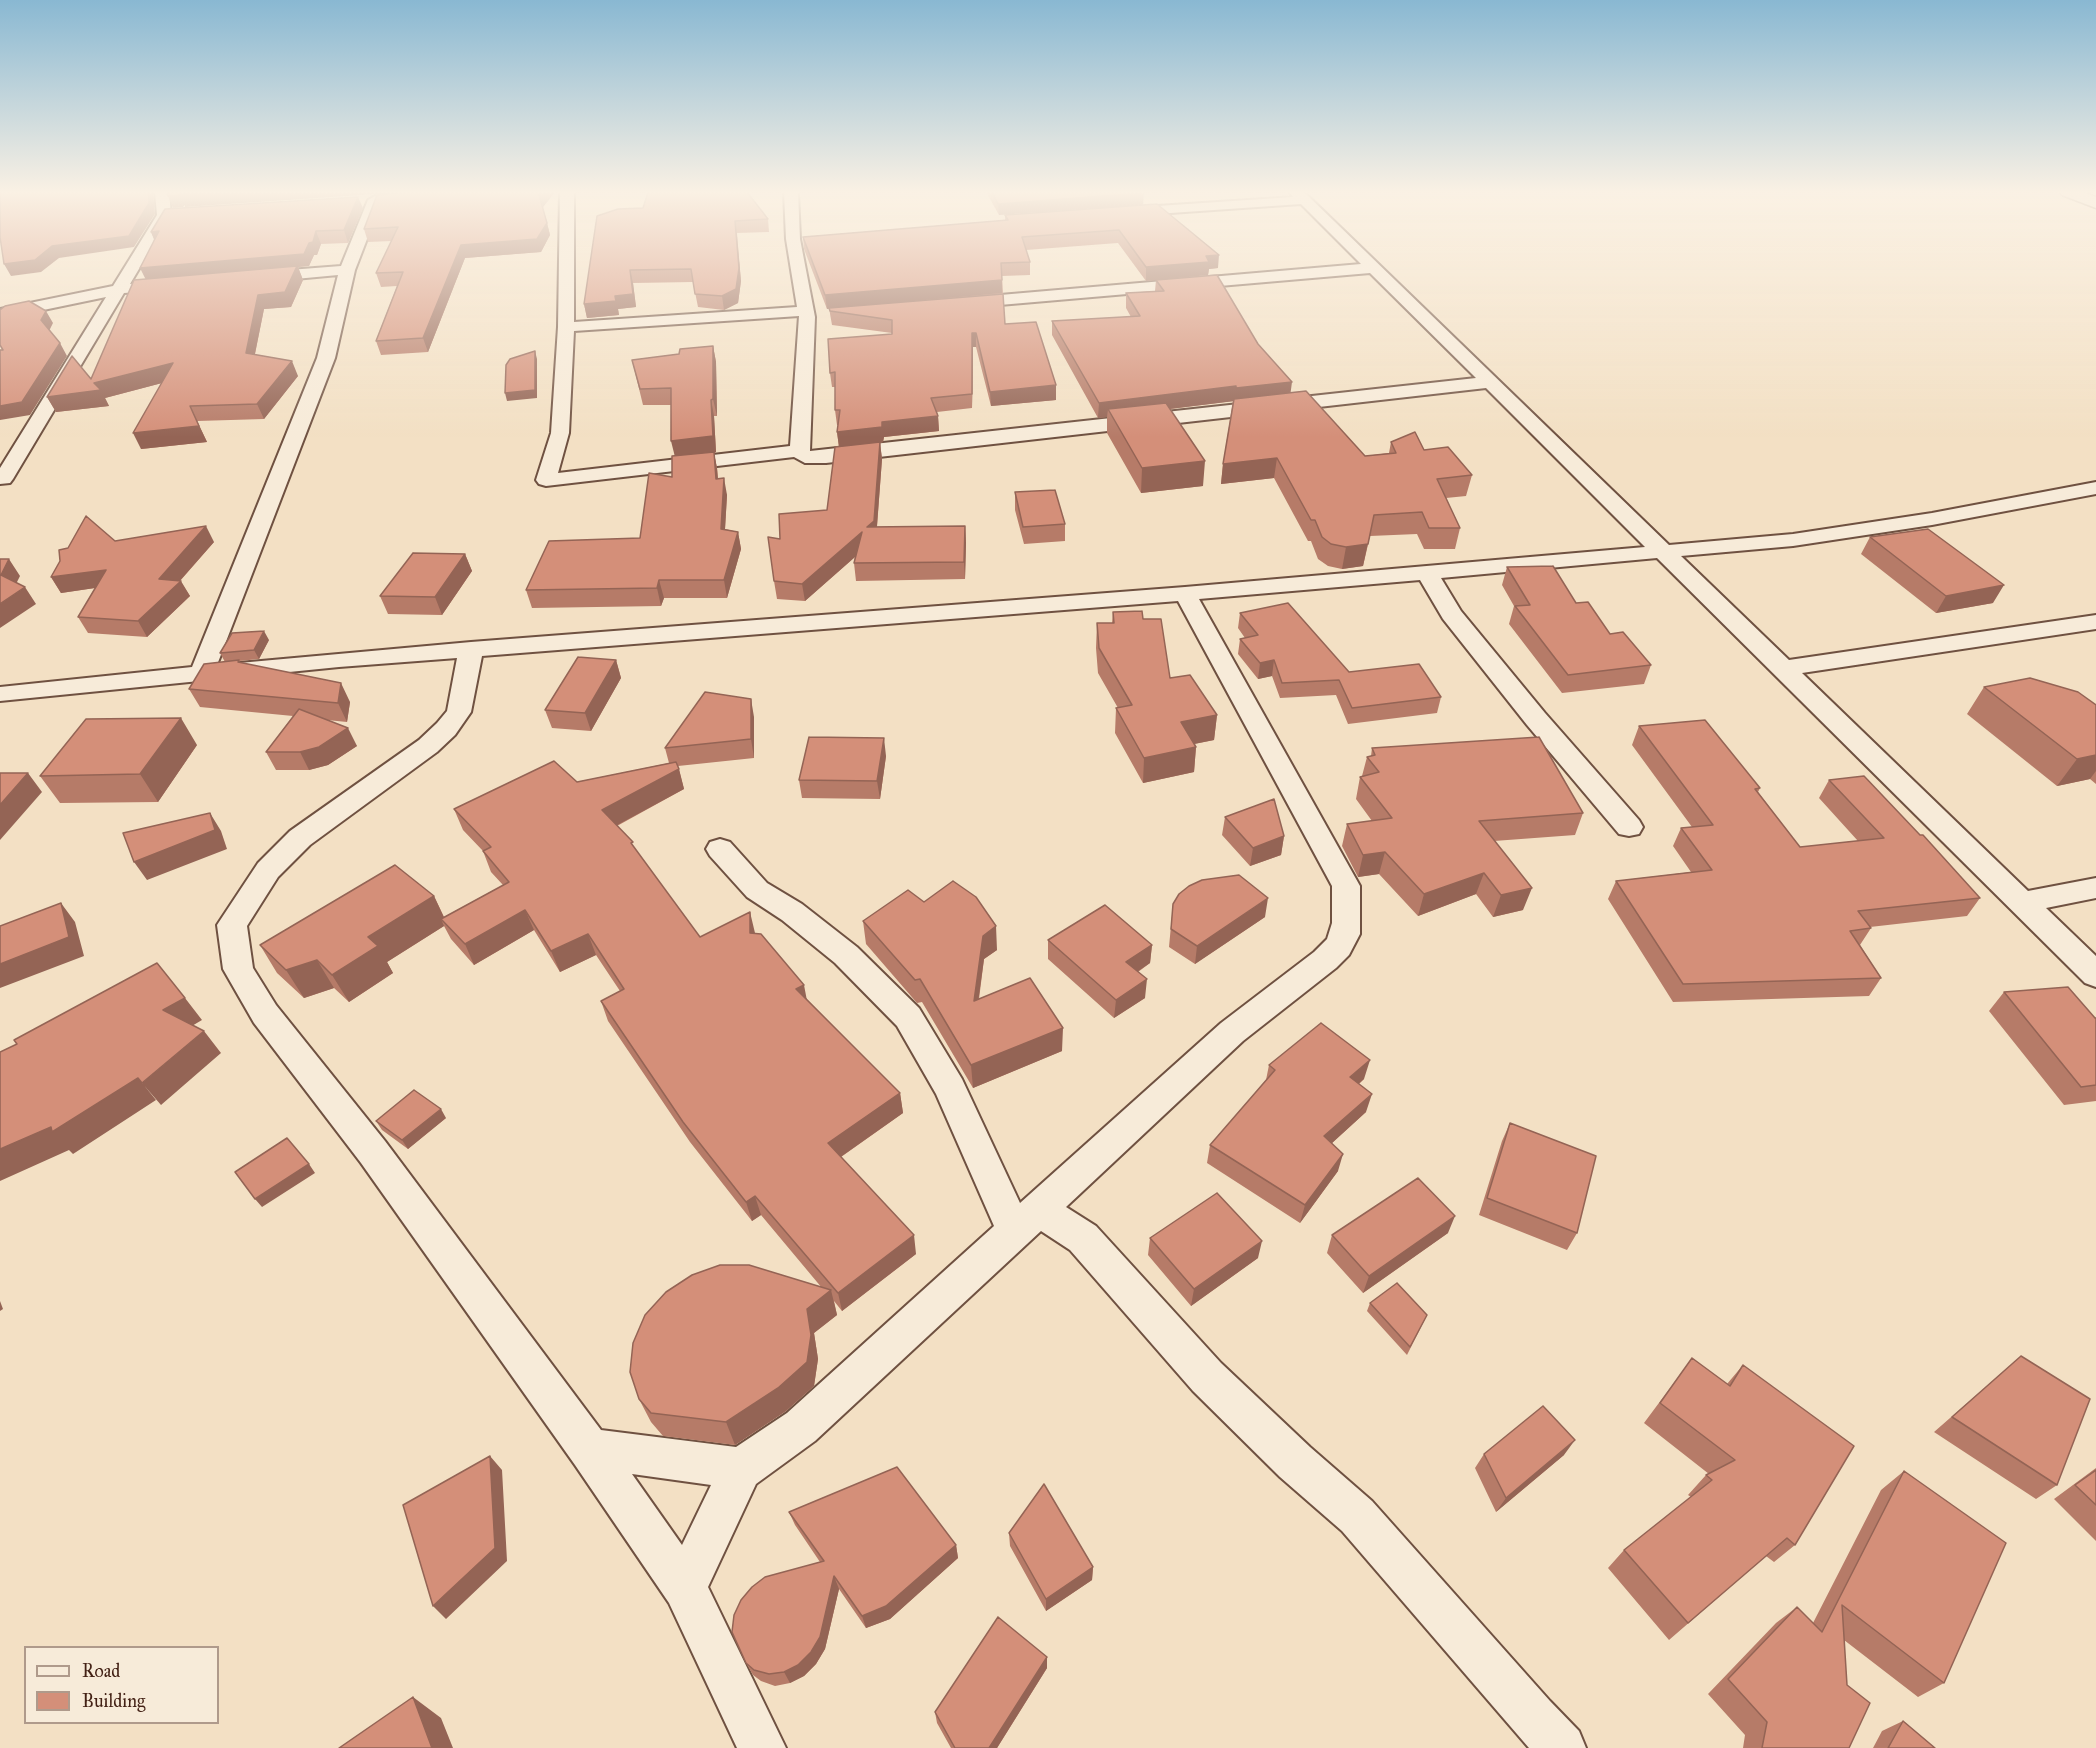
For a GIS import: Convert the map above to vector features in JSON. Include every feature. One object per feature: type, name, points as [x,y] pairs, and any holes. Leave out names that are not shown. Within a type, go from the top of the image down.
[{"type":"street","points":[[3,478],[131,274]]},
{"type":"street","points":[[252,278],[305,274]]},
{"type":"street","points":[[201,675],[326,358],[346,274]]},
{"type":"street","points":[[566,274],[560,433],[546,480],[799,451],[805,456],[826,457],[1492,382]]},
{"type":"street","points":[[799,451],[810,314],[804,274]]},
{"type":"street","points":[[949,304],[1307,274]]},
{"type":"street","points":[[1379,274],[1785,668],[2096,975]]},
{"type":"street","points":[[0,314],[121,288],[180,284]]},
{"type":"street","points":[[566,327],[810,314]]},
{"type":"street","points":[[0,694],[471,649],[1185,594],[1793,540],[1886,527],[2095,489]]},
{"type":"street","points":[[1427,573],[1457,621],[1536,720],[1629,827]]},
{"type":"street","points":[[685,1587],[741,1469],[801,1427],[1232,1032],[1325,960],[1338,947],[1345,934],[1346,886],[1185,594]]},
{"type":"street","points":[[1785,668],[2096,622]]},
{"type":"street","points":[[471,649],[459,712],[428,746],[300,838],[268,870],[232,925],[238,969],[265,1014],[373,1152],[590,1450],[685,1587],[762,1748]]},
{"type":"street","points":[[720,849],[757,890],[792,912],[846,955],[908,1017],[1027,1221],[1083,1238],[1207,1377],[1295,1462],[1357,1516],[1533,1718],[1562,1748]]},
{"type":"street","points":[[2021,903],[2096,888]]},
{"type":"street","points":[[590,1450],[639,1454],[741,1469]]},
{"type":"building","points":[[209,274],[294,274],[285,292],[258,295],[246,353],[292,361],[257,404],[190,406],[199,426],[133,433],[173,363],[94,383],[101,390],[47,397],[72,356],[91,379],[134,280]]},
{"type":"building","points":[[402,274],[449,274],[423,338],[376,341]]},
{"type":"building","points":[[588,274],[630,274],[633,294],[615,296],[616,301],[584,304]]},
{"type":"building","points":[[692,274],[738,274],[736,289],[722,296],[695,294]]},
{"type":"building","points":[[817,274],[1002,274],[1002,280],[825,295]]},
{"type":"building","points":[[1217,275],[1258,344],[1292,382],[1236,388],[1236,386],[1099,403],[1052,321],[1140,316],[1126,293],[1164,291],[1156,280]]},
{"type":"building","points":[[1003,294],[1005,324],[1036,322],[1056,385],[990,392],[976,333],[972,333],[972,394],[931,398],[938,416],[882,422],[882,427],[837,432],[840,410],[835,410],[835,372],[830,373],[828,339],[892,334],[892,320],[830,311],[829,308]]},
{"type":"building","points":[[29,301],[46,311],[41,320],[60,343],[22,402],[0,406],[0,350],[3,350],[0,345],[0,310],[5,306]]},
{"type":"building","points":[[713,346],[713,399],[711,400],[713,436],[671,441],[671,388],[640,389],[632,360],[679,354],[680,349]]},
{"type":"building","points":[[535,351],[535,390],[505,393],[506,365],[510,359]]},
{"type":"building","points":[[1306,391],[1365,456],[1396,453],[1391,442],[1415,432],[1424,450],[1448,447],[1472,475],[1437,479],[1460,528],[1429,528],[1422,512],[1374,515],[1368,544],[1346,547],[1331,544],[1322,537],[1315,520],[1311,520],[1277,458],[1223,464],[1234,399]]},
{"type":"building","points":[[1166,403],[1205,461],[1142,468],[1108,409]]},
{"type":"building","points":[[880,442],[874,521],[867,527],[965,526],[964,562],[854,563],[862,532],[802,584],[774,581],[768,537],[780,539],[779,514],[827,510],[835,447]]},
{"type":"building","points":[[714,452],[716,479],[724,478],[721,529],[738,532],[724,580],[659,580],[657,588],[526,590],[549,541],[640,538],[649,473],[672,477],[672,456]]},
{"type":"building","points":[[1055,490],[1065,524],[1023,527],[1015,492]]},
{"type":"building","points":[[86,516],[115,541],[206,526],[159,579],[181,581],[138,621],[78,617],[106,570],[51,577],[60,561],[59,550],[68,548]]},
{"type":"building","points":[[1928,529],[2004,585],[1946,596],[1870,537]]},
{"type":"building","points":[[413,553],[465,554],[435,597],[380,596]]},
{"type":"building","points":[[0,559],[9,559],[1,575],[25,587],[0,604]]},
{"type":"building","points":[[1553,566],[1576,603],[1588,602],[1610,634],[1623,632],[1651,665],[1568,675],[1515,606],[1530,605],[1507,567]]},
{"type":"building","points":[[1288,603],[1349,672],[1419,664],[1441,697],[1352,708],[1339,680],[1282,683],[1274,660],[1260,663],[1240,639],[1258,635],[1240,613]]},
{"type":"building","points":[[1142,611],[1143,619],[1161,619],[1170,678],[1190,675],[1217,715],[1181,722],[1196,747],[1144,758],[1116,708],[1132,705],[1099,648],[1097,623],[1114,623],[1113,612]]},
{"type":"building","points":[[264,631],[254,650],[220,653],[232,633]]},
{"type":"building","points":[[578,657],[616,660],[585,713],[545,710]]},
{"type":"building","points":[[239,660],[238,662],[341,683],[338,703],[189,689],[204,664]]},
{"type":"building","points":[[2030,678],[2078,692],[2096,705],[2096,755],[2077,759],[1984,687]]},
{"type":"building","points":[[705,692],[751,699],[751,739],[665,748]]},
{"type":"building","points":[[299,709],[348,728],[319,747],[300,752],[266,752]]},
{"type":"building","points":[[181,718],[140,774],[40,776],[86,719]]},
{"type":"building","points":[[1705,720],[1760,788],[1755,789],[1800,847],[1884,838],[1829,780],[1864,776],[1920,835],[1923,835],[1980,898],[1858,911],[1871,928],[1850,931],[1881,978],[1683,984],[1616,881],[1712,870],[1681,828],[1713,825],[1639,726]]},
{"type":"building","points":[[809,737],[884,738],[877,781],[799,780]]},
{"type":"building","points":[[1539,737],[1583,813],[1479,821],[1532,888],[1501,895],[1484,873],[1424,894],[1385,852],[1363,855],[1347,824],[1392,818],[1360,777],[1379,772],[1367,757],[1375,755],[1372,748]]},
{"type":"building","points":[[554,761],[577,782],[676,762],[679,769],[602,810],[633,842],[631,843],[700,937],[750,912],[750,933],[761,934],[804,985],[796,989],[900,1093],[828,1143],[914,1235],[838,1293],[755,1196],[746,1202],[683,1122],[601,1001],[624,989],[588,934],[551,951],[525,910],[465,944],[441,919],[509,882],[483,851],[491,847],[454,809]]},
{"type":"building","points":[[0,773],[28,773],[0,805]]},
{"type":"building","points":[[1274,799],[1284,836],[1253,848],[1225,817]]},
{"type":"building","points":[[210,813],[215,830],[134,862],[123,833]]},
{"type":"building","points":[[395,865],[434,896],[368,937],[378,946],[332,975],[317,960],[286,970],[260,945]]},
{"type":"building","points":[[1239,875],[1268,898],[1197,946],[1171,929],[1173,904],[1179,894],[1189,886],[1202,880]]},
{"type":"building","points":[[953,881],[976,897],[996,926],[983,936],[974,1001],[1030,978],[1063,1028],[971,1065],[920,979],[915,980],[863,921],[908,890],[924,902]]},
{"type":"building","points":[[61,903],[69,937],[0,964],[0,926]]},
{"type":"building","points":[[1105,905],[1152,945],[1126,962],[1147,979],[1116,1000],[1048,940]]},
{"type":"building","points":[[157,963],[185,998],[163,1010],[204,1031],[142,1083],[138,1078],[52,1132],[51,1127],[0,1149],[0,1052],[17,1044],[14,1040]]},
{"type":"building","points":[[2068,987],[2096,1018],[2096,1085],[2081,1087],[2004,992]]},
{"type":"building","points":[[1321,1023],[1370,1060],[1350,1077],[1372,1094],[1324,1136],[1343,1154],[1305,1205],[1210,1145],[1275,1070],[1269,1065]]},
{"type":"building","points":[[414,1090],[441,1109],[402,1140],[376,1121]]},
{"type":"building","points":[[1510,1123],[1596,1156],[1577,1233],[1487,1198]]},
{"type":"building","points":[[287,1138],[309,1164],[255,1199],[235,1172]]},
{"type":"building","points":[[1418,1178],[1455,1216],[1369,1276],[1332,1235]]},
{"type":"building","points":[[1217,1193],[1262,1241],[1194,1289],[1150,1238]]},
{"type":"building","points":[[720,1265],[749,1265],[831,1290],[807,1309],[811,1335],[807,1362],[778,1388],[726,1422],[651,1413],[639,1399],[630,1372],[633,1343],[645,1315],[666,1292],[692,1275]]},
{"type":"building","points":[[1397,1283],[1427,1315],[1410,1347],[1370,1303]]},
{"type":"building","points":[[2021,1356],[2090,1399],[2057,1485],[1952,1417]]},
{"type":"building","points":[[1692,1358],[1730,1386],[1743,1365],[1854,1446],[1795,1545],[1787,1538],[1688,1623],[1624,1550],[1712,1480],[1706,1475],[1735,1460],[1660,1403]]},
{"type":"building","points":[[1543,1406],[1575,1440],[1506,1498],[1484,1454]]},
{"type":"building","points":[[490,1456],[495,1548],[433,1606],[403,1505]]},
{"type":"building","points":[[897,1467],[956,1545],[886,1606],[862,1616],[834,1576],[820,1637],[811,1652],[798,1665],[784,1672],[769,1674],[754,1670],[746,1663],[732,1632],[734,1615],[741,1600],[765,1577],[824,1561],[789,1512]]},
{"type":"building","points":[[2096,1470],[2096,1505],[2075,1485]]},
{"type":"building","points":[[1904,1471],[2006,1543],[1944,1683],[1842,1605],[1847,1685],[1870,1703],[1849,1748],[1762,1748],[1767,1722],[1728,1679],[1797,1607],[1822,1632]]},
{"type":"building","points":[[1044,1484],[1093,1567],[1046,1599],[1009,1533]]},
{"type":"building","points":[[998,1617],[1047,1657],[989,1748],[955,1748],[935,1712]]},
{"type":"building","points":[[413,1697],[432,1748],[339,1748]]},
{"type":"building","points":[[1903,1721],[1935,1748],[1888,1748]]}]
